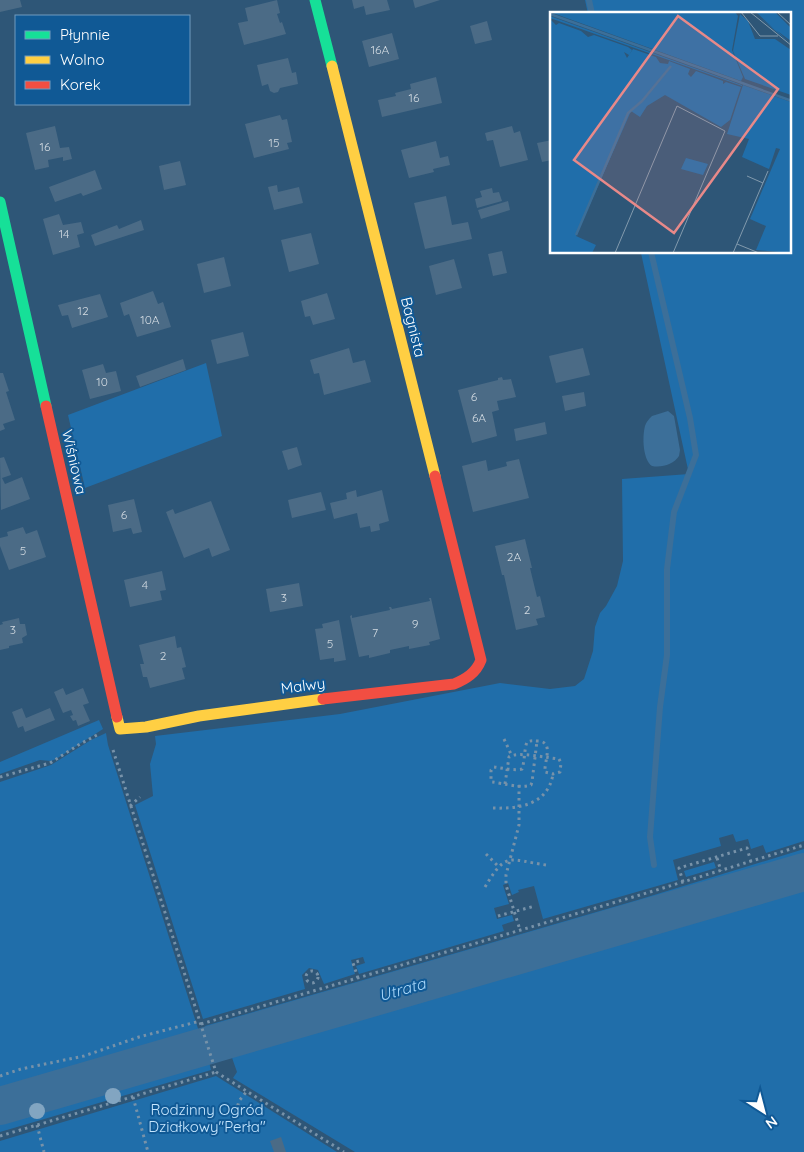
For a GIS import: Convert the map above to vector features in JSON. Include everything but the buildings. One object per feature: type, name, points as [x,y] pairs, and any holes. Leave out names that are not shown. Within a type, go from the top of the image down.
[{"type":"street","name":"Bagnista","points":[[315,0],[481,660]]},
{"type":"street","name":"Wiśniowa","points":[[0,202],[114,730]]},
{"type":"street","name":"Malwy","points":[[114,730],[146,727],[199,716],[294,702],[454,684],[469,677],[478,668],[481,660]]},
{"type":"path","points":[[0,777],[50,763],[80,744],[114,730],[118,768],[216,1072],[344,1152]]},
{"type":"path","points":[[504,739],[511,754],[505,784]]},
{"type":"path","points":[[511,754],[524,755],[535,756],[546,758],[558,759],[561,763],[560,772],[553,774],[545,772],[546,758],[546,744],[544,742],[537,741],[530,740],[527,742],[524,755],[522,769],[494,767],[491,770],[490,779],[492,782],[528,787],[531,785],[535,756],[537,741]]},
{"type":"path","points":[[493,808],[520,808],[526,806],[542,796],[547,790],[553,774]]},
{"type":"path","points":[[519,786],[519,825],[506,875],[506,885],[520,930]]},
{"type":"path","points":[[130,806],[140,797]]},
{"type":"path","points":[[0,1076],[22,1069],[84,1056],[139,1037],[358,978],[804,845]]},
{"type":"path","points":[[683,882],[678,868],[747,848],[751,862]]},
{"type":"path","points":[[486,854],[498,866]]},
{"type":"path","points":[[717,858],[721,871]]},
{"type":"path","points":[[485,887],[498,866],[510,860],[524,860],[546,865]]},
{"type":"path","points":[[498,916],[535,906]]},
{"type":"path","points":[[358,978],[354,963],[362,960]]},
{"type":"path","points":[[310,971],[314,971],[318,975],[318,980],[314,983],[308,983],[305,979],[306,974],[310,971]]},
{"type":"path","points":[[314,983],[316,990]]},
{"type":"path","points":[[0,1136],[216,1072]]},
{"type":"path","points":[[236,1112],[239,1101],[247,1091]]},
{"type":"path","points":[[133,1097],[148,1152]]},
{"type":"path","points":[[37,1125],[44,1152]]},
{"type":"green space","points":[[585,0],[804,0],[804,841],[766,853],[763,845],[751,849],[748,839],[736,842],[733,834],[719,838],[721,846],[673,860],[678,880],[543,919],[534,886],[518,890],[519,892],[512,895],[508,883],[503,885],[509,904],[494,908],[497,919],[512,915],[514,921],[502,925],[504,931],[359,974],[356,966],[365,963],[363,957],[351,960],[355,974],[324,984],[318,970],[309,968],[302,975],[305,989],[203,1019],[135,805],[153,796],[150,764],[156,744],[155,736],[340,714],[500,683],[550,689],[575,686],[584,679],[593,651],[595,627],[600,613],[617,586],[623,561],[622,479],[689,474],[641,254],[792,254],[792,12],[588,12]]},
{"type":"green space","points":[[206,363],[222,436],[85,488],[68,415]]},
{"type":"green space","points":[[99,720],[103,729],[56,759],[51,761],[40,760],[0,774],[0,762]]},
{"type":"green space","points":[[106,733],[108,745],[201,1038],[0,1097],[0,782],[51,765]]},
{"type":"green space","points":[[804,849],[804,862],[668,902],[666,896],[661,897],[662,903],[208,1036],[205,1026],[641,899]]},
{"type":"green space","points":[[714,862],[716,868],[686,877],[684,871]]},
{"type":"green space","points":[[804,883],[804,1152],[355,1152],[233,1078],[237,1072],[230,1052]]},
{"type":"green space","points":[[208,1058],[211,1070],[0,1132],[0,1118]]},
{"type":"green space","name":"Rodzinny Ogród Działkowy\"Perła\"","points":[[216,1076],[337,1152],[0,1152],[0,1141]]},
{"type":"shaded area","points":[[668,411],[674,416],[680,450],[679,456],[667,465],[652,466],[647,459],[644,448],[645,426],[652,416]]},
{"type":"waterway","points":[[589,0],[592,12]]},
{"type":"waterway","points":[[651,254],[690,418],[696,455],[674,512],[667,569],[667,655],[660,707],[650,837],[654,865]]},
{"type":"waterway","name":"Utrata","points":[[0,1106],[804,872]]},
{"type":"waterway","points":[[663,897],[667,912]]},
{"type":"traffic: fast","points":[[315,0],[332,66]]},
{"type":"traffic: fast","points":[[0,202],[46,406]]},
{"type":"traffic: slow","points":[[332,66],[435,476]]},
{"type":"traffic: slow","points":[[117,717],[120,729],[146,727],[199,716],[323,699]]},
{"type":"traffic: jam","points":[[46,406],[117,717]]},
{"type":"traffic: jam","points":[[323,699],[454,684],[470,675],[479,665],[481,660],[435,476]]}]
